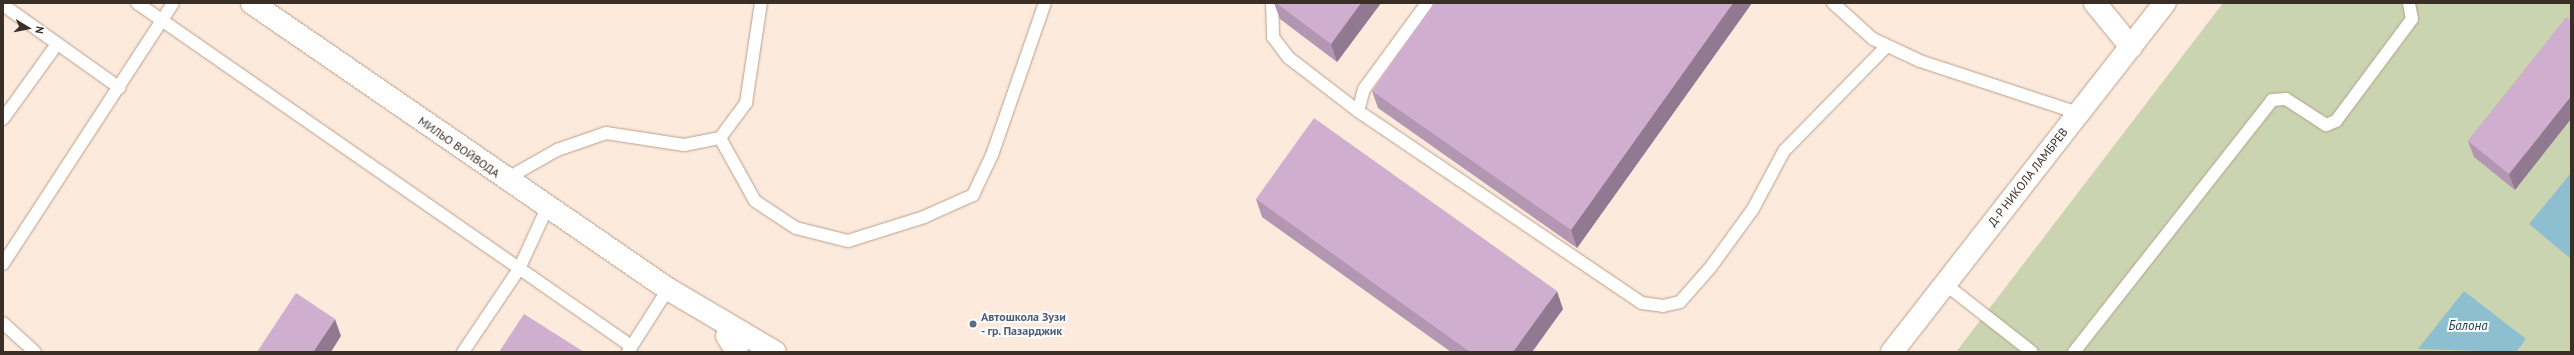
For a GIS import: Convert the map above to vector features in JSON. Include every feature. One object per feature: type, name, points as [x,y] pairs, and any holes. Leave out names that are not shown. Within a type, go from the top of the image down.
[{"type":"street","name":"МИЛЬО ВОЙВОДА","points":[[252,3],[506,180],[668,289],[775,352]]},
{"type":"street","points":[[2095,3],[2131,47]]},
{"type":"street","name":"Д-Р НИКОЛА ЛАМБРЕВ","points":[[1892,352],[2165,3]]},
{"type":"street","name":"МИЛЬО ВОЙВОДА","points":[[668,289],[732,344],[750,352]]},
{"type":"lane","points":[[137,3],[519,269],[630,349],[668,289]]},
{"type":"lane","points":[[3,264],[120,88],[173,3]]},
{"type":"lane","points":[[506,180],[557,150],[606,133],[684,145],[720,138],[746,103],[761,3]]},
{"type":"lane","points":[[720,138],[755,201],[796,228],[848,241],[924,217],[973,195],[992,155],[1045,3]]},
{"type":"lane","points":[[1272,3],[1273,37],[1285,52],[1358,110],[1642,302],[1663,306],[1680,302],[1710,268],[1753,209],[1784,151],[1887,46]]},
{"type":"lane","points":[[1358,110],[1364,89],[1427,3]]},
{"type":"lane","points":[[1833,3],[1873,39],[1887,46],[1920,60],[2078,113]]},
{"type":"lane","points":[[2074,352],[2272,100],[2286,99],[2326,125],[2336,121],[2412,19],[2408,3]]},
{"type":"lane","points":[[3,5],[120,88]]},
{"type":"lane","points":[[3,119],[57,44]]},
{"type":"lane","points":[[463,352],[519,269],[547,208]]},
{"type":"lane","points":[[1945,284],[2032,352]]},
{"type":"lane","points":[[3,323],[35,352]]},
{"type":"green space","points":[[2223,3],[2571,3],[2571,352],[1956,352]]},
{"type":"water","points":[[2571,173],[2571,259],[2529,224]]},
{"type":"water","name":"Балона","points":[[2464,291],[2526,339],[2516,352],[2418,349]]},
{"type":"building","points":[[1276,3],[1361,3],[1331,44]]},
{"type":"building","points":[[1434,3],[1733,3],[1571,230],[1372,91]]},
{"type":"building","points":[[2567,17],[2571,21],[2571,96],[2509,174],[2468,141]]},
{"type":"building","points":[[1314,118],[1557,291],[1513,352],[1470,352],[1256,199]]},
{"type":"building","points":[[296,293],[335,319],[313,352],[257,352]]},
{"type":"building","points":[[524,314],[584,352],[499,352]]},
{"type":"place","name":"Автошкола Зузи - гр. Пазарджик","points":[[973,324]]}]
